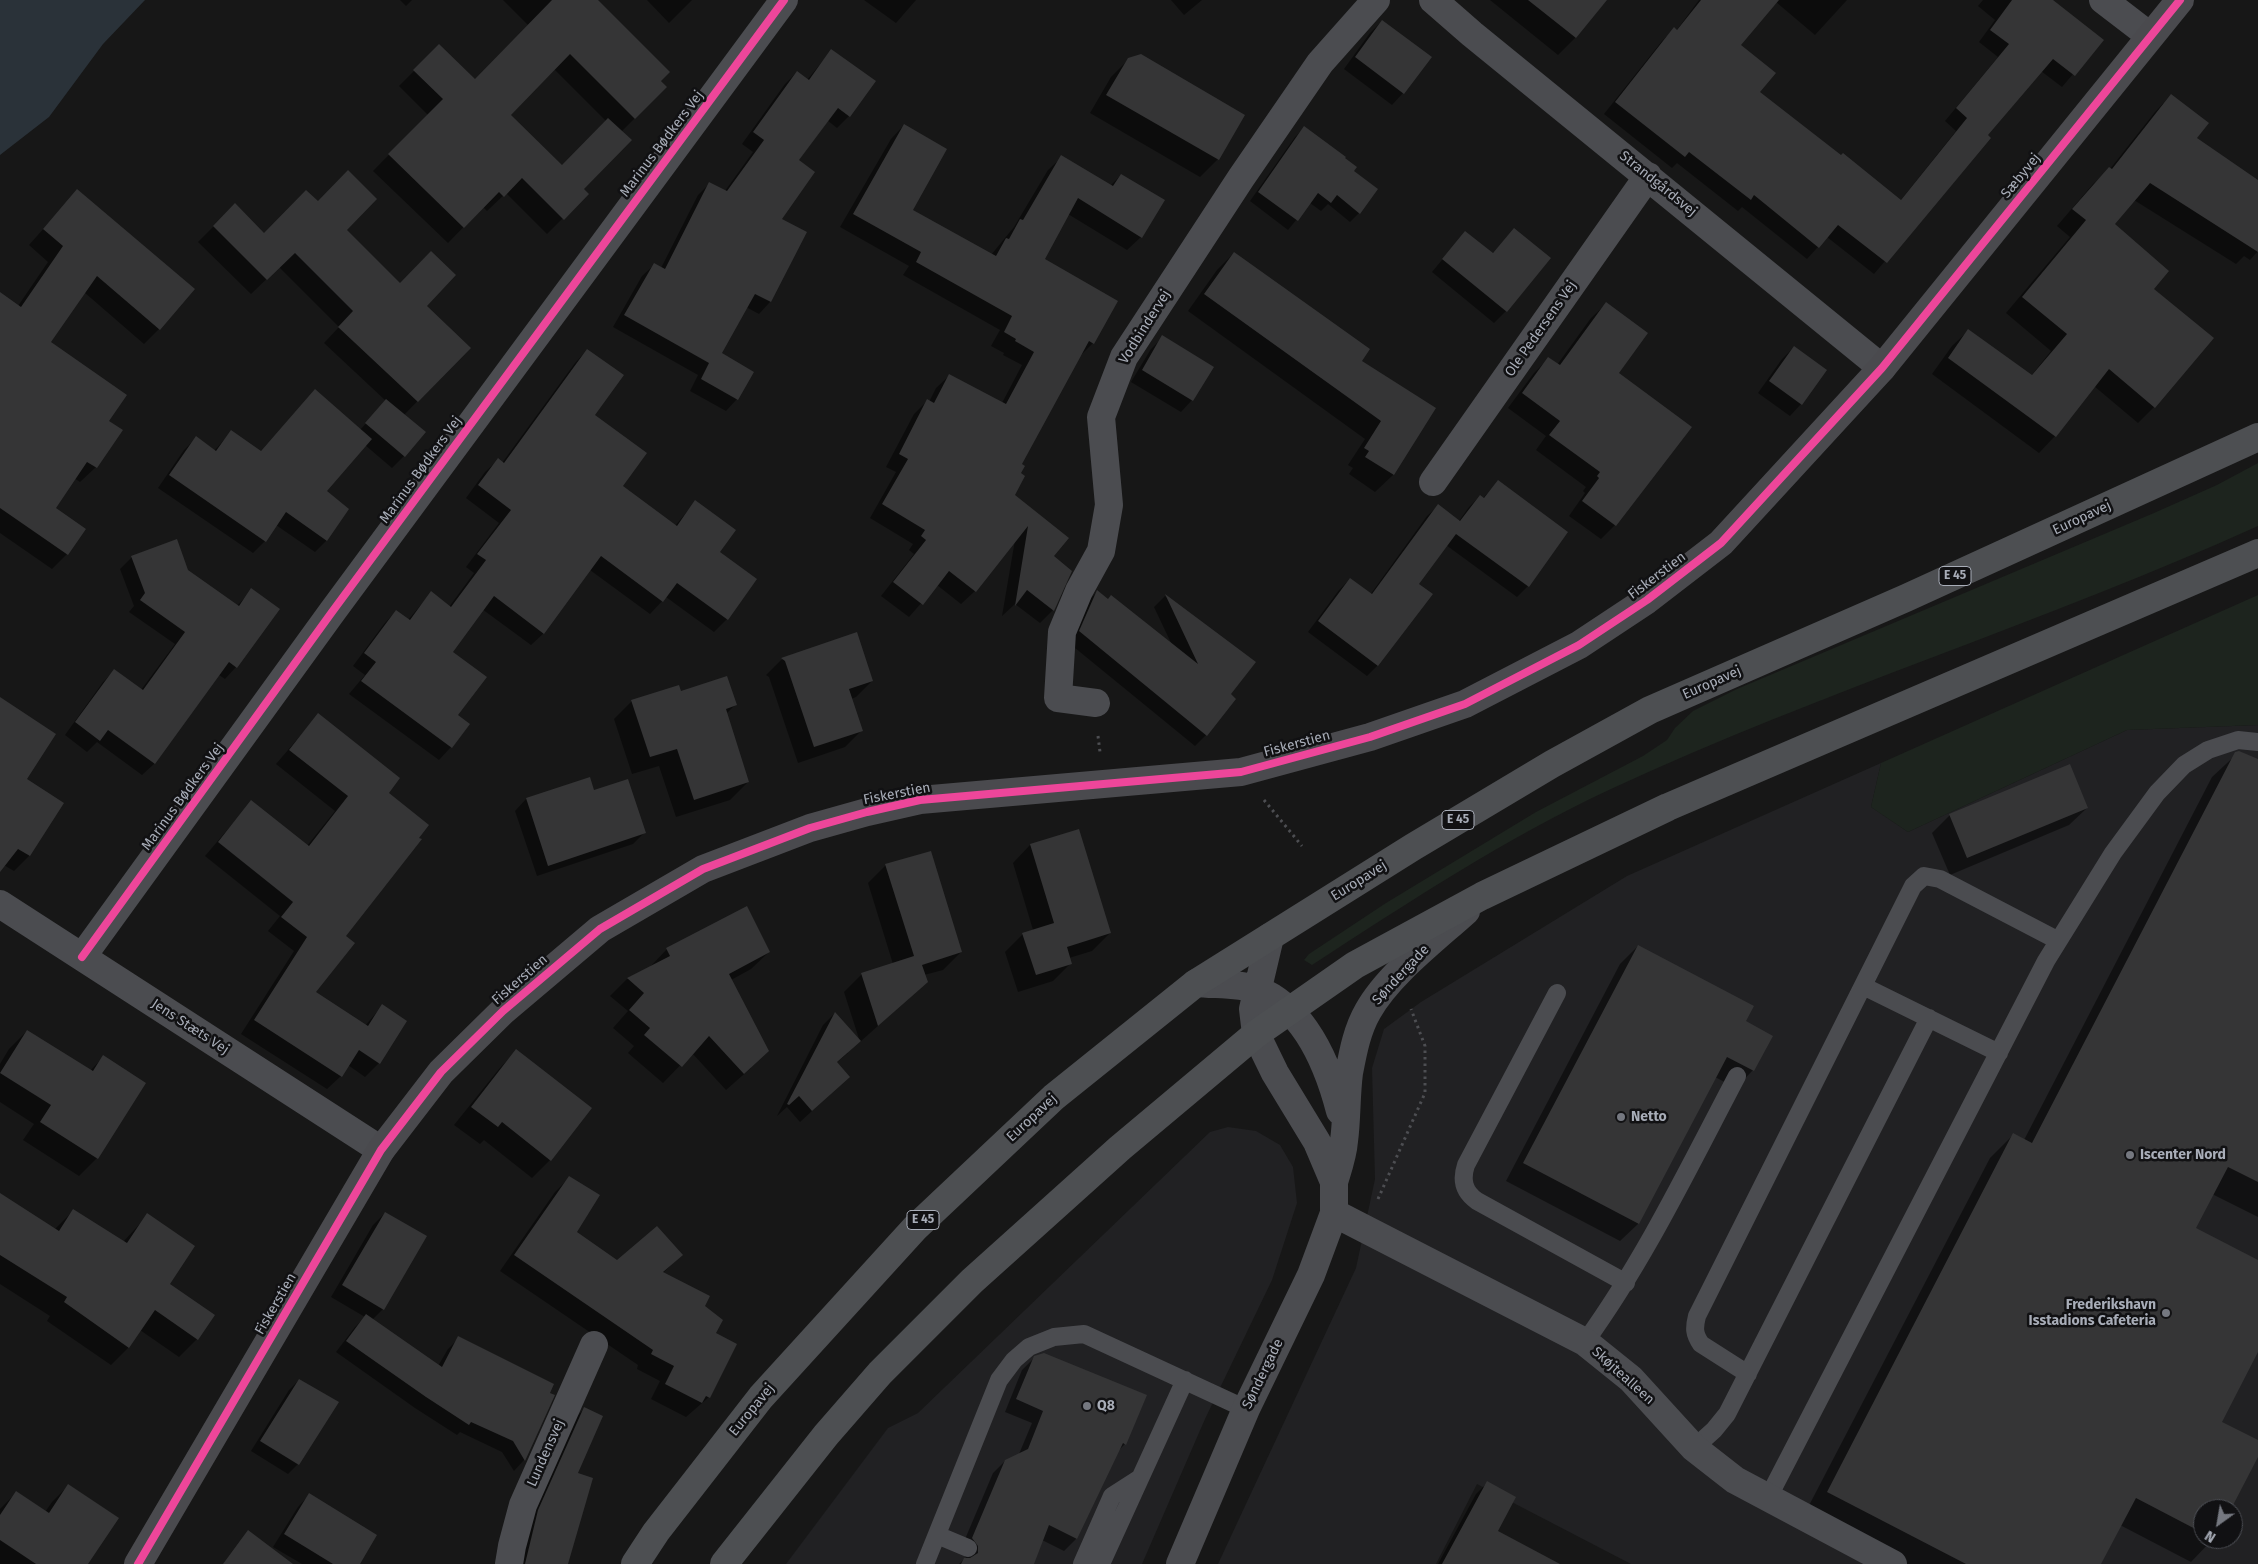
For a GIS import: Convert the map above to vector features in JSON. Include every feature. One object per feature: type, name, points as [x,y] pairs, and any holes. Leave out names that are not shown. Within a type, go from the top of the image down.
[{"type":"main road","name":"Europavej","points":[[634,1564],[656,1532],[761,1397],[914,1228],[1054,1097],[1196,983],[1413,847],[1552,764],[1650,710],[1906,598],[2258,437]]},
{"type":"main road","points":[[724,1564],[826,1435],[880,1373],[959,1294],[1120,1148],[1256,1034],[1355,965],[1482,896],[1668,807],[2258,553]]},
{"type":"street","name":"Marinus Bødkers Vej","points":[[82,957],[332,612],[784,0]]},
{"type":"street","name":"Vodbindervej","points":[[1096,703],[1058,698],[1062,632],[1079,591],[1101,551],[1109,504],[1101,417],[1124,357],[1241,178],[1320,63],[1376,0]]},
{"type":"street","name":"Strandgårdsvej","points":[[1433,0],[1472,34],[1882,368]]},
{"type":"street","points":[[2103,0],[2150,36]]},
{"type":"street","name":"Sæbyvej","points":[[1882,368],[2180,0]]},
{"type":"street","name":"Ole Pedersens Vej","points":[[1433,482],[1648,176]]},
{"type":"street","name":"Fiskerstien","points":[[138,1564],[381,1150],[441,1072],[503,1011],[600,929],[703,869],[810,828],[867,812],[920,800],[1241,772],[1370,737],[1464,704],[1579,645],[1647,600],[1721,543],[1882,368]]},
{"type":"street","name":"Søndergade","points":[[1180,1564],[1246,1409],[1312,1274],[1334,1213],[1334,1182],[1341,1159],[1349,1075],[1358,1032],[1368,1011],[1382,991],[1420,952],[1482,896]]},
{"type":"street","name":"Jens Stæts Vej","points":[[0,904],[381,1150]]},
{"type":"street","name":"Søndergade","points":[[1270,936],[1253,1010],[1256,1034],[1275,1073],[1317,1142],[1334,1182]]},
{"type":"street","name":"Søndergade","points":[[1196,983],[1257,990],[1290,1011],[1322,1058],[1333,1084],[1345,1132]]},
{"type":"street","name":"Skøjtealleen","points":[[1334,1213],[1366,1227],[1585,1342],[1631,1379],[1694,1448],[1728,1475],[1893,1564]]},
{"type":"street","name":"Lundensvej","points":[[509,1564],[523,1505],[594,1345]]},
{"type":"lane","points":[[1768,1498],[2057,940],[2113,852],[2157,793],[2184,765],[2208,750],[2238,740],[2258,742]]},
{"type":"lane","points":[[1748,1374],[1701,1344],[1696,1337],[1694,1327],[1697,1316],[1913,886],[1924,876],[1940,878],[2057,940]]},
{"type":"lane","points":[[1863,986],[1999,1053]]},
{"type":"lane","points":[[1556,993],[1466,1165],[1463,1181],[1470,1196],[1477,1202],[1626,1284]]},
{"type":"lane","points":[[1694,1448],[1721,1422],[1748,1374],[1928,1018]]},
{"type":"lane","points":[[1585,1342],[1626,1284],[1737,1076]]},
{"type":"lane","points":[[925,1564],[999,1380],[1014,1360],[1029,1347],[1054,1337],[1084,1334],[1246,1409]]},
{"type":"lane","points":[[1101,1564],[1185,1380]]},
{"type":"lane","points":[[1082,1564],[1112,1496],[1140,1478]]},
{"type":"lane","points":[[937,1535],[968,1548]]},
{"type":"path","points":[[1096,703],[1102,784]]},
{"type":"path","points":[[1241,772],[1302,846]]},
{"type":"path","points":[[1366,1227],[1425,1093],[1425,1046],[1411,1009]]},
{"type":"shaded area","points":[[0,0],[145,0],[103,44],[49,117],[0,155]]},
{"type":"shaded area","points":[[2258,463],[2258,526],[2097,594],[1771,720],[1611,789],[1534,828],[1458,872],[1312,965],[1304,960],[1309,954],[1386,903],[1536,812],[1643,756],[1667,740],[1675,728],[1693,711],[1737,689],[2154,513],[2217,485]]},
{"type":"shaded area","points":[[2258,595],[2258,725],[2127,730],[1908,832],[1871,807],[1881,763]]},
{"type":"shaded area","points":[[2258,725],[2258,1564],[1631,1564],[1477,1484],[1436,1564],[1218,1564],[1356,1268],[1375,1179],[1372,1068],[1384,1029],[1421,1002],[1627,876],[1881,763],[1871,807],[1908,832],[2127,730]]},
{"type":"shaded area","points":[[1228,1127],[1256,1131],[1280,1145],[1293,1167],[1297,1203],[1272,1280],[1205,1419],[1142,1564],[786,1564],[888,1428],[918,1413],[1210,1132]]},
{"type":"building","points":[[552,0],[598,0],[670,72],[661,81],[667,87],[635,119],[570,54],[511,115],[562,165],[608,118],[632,140],[584,189],[589,194],[564,220],[522,178],[504,197],[499,192],[464,228],[388,154],[443,99],[413,70],[439,44],[475,79]]},
{"type":"building","points":[[1528,0],[1607,0],[1576,38]]},
{"type":"building","points":[[1701,0],[1779,0],[1741,45],[1776,73],[1760,92],[1841,155],[1843,153],[1901,200],[1967,118],[1956,108],[2009,44],[1990,30],[2012,0],[2053,0],[2104,40],[2075,76],[2053,59],[1988,135],[1991,138],[1887,263],[1838,225],[1819,248],[1754,195],[1751,200],[1689,152],[1685,157],[1615,102],[1674,27],[1677,30]]},
{"type":"building","points":[[1382,20],[1432,57],[1404,94],[1355,57]]},
{"type":"building","points":[[831,49],[876,81],[850,117],[838,108],[799,160],[815,172],[782,219],[807,232],[771,302],[755,294],[722,353],[754,372],[738,400],[701,379],[709,363],[624,315],[654,263],[665,269],[709,182],[727,191],[764,140],[753,132],[797,71],[809,80]]},
{"type":"building","points":[[1141,54],[1245,115],[1219,160],[1106,95],[1128,58]]},
{"type":"building","points":[[2171,94],[2209,123],[2197,138],[2258,180],[2258,252],[2150,183],[2115,224],[2169,271],[2154,289],[2214,338],[2155,408],[2109,369],[2056,437],[1948,358],[1968,329],[2032,375],[2067,334],[2022,297],[2086,220],[2072,209],[2109,167],[2112,169]]},
{"type":"building","points":[[904,124],[947,149],[913,210],[996,256],[1006,238],[1009,239],[1020,219],[1023,220],[1061,155],[1113,186],[1121,174],[1165,200],[1142,238],[1078,198],[1045,259],[1118,301],[1094,344],[1089,341],[1022,464],[1025,466],[1021,473],[1025,476],[1015,495],[1069,538],[1054,556],[1072,571],[1054,611],[1027,590],[1015,606],[1028,526],[976,592],[949,571],[923,605],[893,582],[926,540],[921,536],[925,530],[882,504],[908,459],[899,454],[927,399],[934,403],[949,374],[1006,404],[1034,352],[1004,332],[1012,316],[916,262],[921,252],[853,214]]},
{"type":"building","points":[[1304,126],[1346,157],[1357,167],[1354,171],[1378,189],[1360,214],[1337,195],[1331,203],[1318,193],[1298,221],[1258,192]]},
{"type":"building","points":[[348,170],[377,199],[347,230],[400,283],[431,251],[456,275],[427,306],[471,348],[418,402],[338,327],[353,311],[295,253],[267,280],[213,226],[235,203],[264,233],[306,190],[318,201]]},
{"type":"building","points":[[77,189],[195,289],[160,330],[97,276],[51,342],[127,395],[109,421],[123,430],[97,468],[87,462],[56,508],[86,529],[68,555],[0,508],[0,292],[21,307],[63,246],[43,229]]},
{"type":"building","points":[[1514,228],[1551,258],[1507,312],[1442,259],[1465,231],[1493,253]]},
{"type":"building","points":[[1234,252],[1370,349],[1362,361],[1436,408],[1394,475],[1365,457],[1369,451],[1364,448],[1381,421],[1204,294]]},
{"type":"building","points":[[1606,302],[1648,333],[1619,373],[1692,427],[1616,526],[1582,501],[1599,478],[1597,476],[1600,472],[1549,435],[1560,421],[1522,393],[1548,357],[1560,365]]},
{"type":"building","points":[[1162,335],[1214,367],[1193,401],[1142,370]]},
{"type":"building","points":[[1794,346],[1827,370],[1802,405],[1769,381]]},
{"type":"building","points":[[587,349],[624,375],[595,415],[647,453],[623,486],[677,526],[695,500],[736,530],[720,552],[757,579],[728,620],[677,583],[663,602],[601,556],[544,634],[494,596],[453,652],[487,677],[458,715],[470,724],[452,748],[361,681],[376,662],[364,653],[396,610],[410,620],[431,591],[451,607],[486,560],[477,554],[511,510],[478,485],[498,458],[504,463]]},
{"type":"building","points":[[315,389],[372,439],[327,491],[349,509],[327,541],[286,512],[266,542],[169,475],[196,436],[216,451],[231,430],[261,451]]},
{"type":"building","points":[[386,399],[426,432],[405,457],[365,423]]},
{"type":"building","points":[[1498,480],[1568,532],[1529,587],[1456,534],[1419,584],[1433,594],[1378,666],[1318,621],[1350,578],[1372,594],[1438,504],[1460,521],[1480,495],[1484,498]]},
{"type":"building","points":[[177,539],[188,570],[239,606],[251,588],[280,609],[237,668],[229,662],[155,764],[108,730],[100,741],[75,722],[114,669],[143,690],[185,632],[140,600],[145,593],[131,556]]},
{"type":"building","points":[[1097,590],[1108,599],[1111,595],[1198,664],[1165,594],[1256,662],[1231,694],[1236,699],[1207,736],[1079,631]]},
{"type":"building","points":[[857,632],[873,681],[849,689],[863,731],[814,747],[785,661],[781,658]]},
{"type":"building","points":[[727,676],[737,705],[726,709],[749,782],[694,800],[677,749],[650,757],[631,700],[679,685],[681,691]]},
{"type":"building","points":[[0,697],[56,734],[27,779],[64,803],[30,856],[18,849],[0,872]]},
{"type":"building","points":[[318,713],[400,778],[389,793],[429,825],[419,838],[422,839],[346,936],[355,943],[316,992],[368,1026],[382,1004],[407,1021],[380,1064],[359,1050],[342,1077],[254,1020],[307,937],[281,917],[293,902],[218,842],[251,800],[309,846],[348,796],[289,750]]},
{"type":"building","name":"Iscenter Nord","points":[[2239,751],[2258,759],[2258,1182],[2228,1167],[2196,1228],[2258,1260],[2258,1352],[2222,1422],[2258,1440],[2258,1457],[2236,1499],[2193,1499],[2193,1528],[2136,1498],[2101,1564],[1966,1564],[1827,1492],[2013,1133],[2032,1143],[2235,752]]},
{"type":"building","points":[[2070,764],[2088,808],[1967,858],[1949,814]]},
{"type":"building","points":[[590,777],[594,790],[628,779],[646,833],[548,866],[526,798]]},
{"type":"building","points":[[1079,829],[1111,933],[1067,947],[1072,964],[1036,975],[1022,933],[1054,923],[1030,844]]},
{"type":"building","points":[[931,851],[962,952],[922,965],[928,982],[878,1026],[861,973],[914,956],[885,864]]},
{"type":"building","points":[[747,906],[770,952],[729,974],[769,1051],[744,1074],[709,1036],[682,1067],[644,1035],[650,1028],[629,1010],[644,993],[627,978],[670,956],[666,948]]},
{"type":"building","name":"Netto","points":[[1638,945],[1754,1006],[1746,1021],[1773,1036],[1754,1071],[1727,1057],[1639,1224],[1523,1163]]},
{"type":"building","points":[[835,1012],[861,1041],[837,1062],[850,1077],[812,1111],[799,1096],[789,1105],[787,1104]]},
{"type":"building","points":[[27,1030],[93,1071],[103,1055],[146,1083],[98,1159],[40,1122],[51,1105],[0,1073]]},
{"type":"building","points":[[516,1049],[592,1108],[551,1161],[502,1122],[498,1127],[471,1107]]},
{"type":"building","points":[[569,1176],[600,1195],[577,1232],[617,1260],[657,1226],[683,1255],[663,1272],[710,1296],[705,1306],[723,1320],[716,1333],[737,1344],[710,1398],[706,1396],[702,1403],[665,1384],[674,1366],[651,1354],[653,1350],[514,1255]]},
{"type":"building","points":[[0,1193],[59,1231],[73,1209],[127,1243],[147,1213],[195,1246],[170,1284],[215,1315],[198,1340],[155,1310],[129,1348],[64,1302],[67,1297],[0,1255]]},
{"type":"building","points":[[385,1212],[427,1236],[384,1310],[342,1285]]},
{"type":"building","points":[[366,1314],[442,1367],[458,1336],[554,1384],[550,1393],[555,1395],[525,1461],[513,1441],[471,1422],[469,1425],[346,1341]]},
{"type":"building","points":[[1044,1353],[1147,1395],[1126,1445],[1123,1443],[1077,1539],[1049,1525],[1034,1564],[961,1564],[964,1558],[970,1558],[978,1553],[978,1546],[972,1538],[1005,1460],[1028,1449],[1043,1411],[1016,1399],[1034,1356]]},
{"type":"building","points":[[299,1379],[339,1402],[299,1465],[260,1441]]},
{"type":"building","points":[[584,1407],[603,1416],[578,1473],[593,1478],[568,1564],[525,1564],[538,1510]]},
{"type":"building","points":[[1487,1481],[1516,1497],[1498,1531],[1560,1564],[1442,1564]]},
{"type":"building","points":[[68,1484],[119,1518],[88,1564],[36,1564],[0,1540],[0,1515],[16,1491],[49,1513]]},
{"type":"building","points":[[309,1493],[377,1535],[360,1564],[333,1564],[284,1534]]},
{"type":"building","points":[[248,1530],[293,1564],[223,1564]]},
{"type":"cycle path","points":[[82,957],[332,612],[784,0]]},
{"type":"cycle path","points":[[138,1564],[381,1150],[441,1072],[503,1011],[600,929],[703,869],[810,828],[920,800],[1241,772],[1370,737],[1465,704],[1579,645],[1647,600],[1721,543],[1882,368],[2180,0]]},
{"type":"place","name":"Netto","points":[[1621,1117]]},
{"type":"place","name":"Iscenter Nord","points":[[2130,1155]]},
{"type":"place","name":"Frederikshavn Isstadions Cafeteria","points":[[2166,1313]]},
{"type":"place","name":"Q8","points":[[1087,1406]]}]
